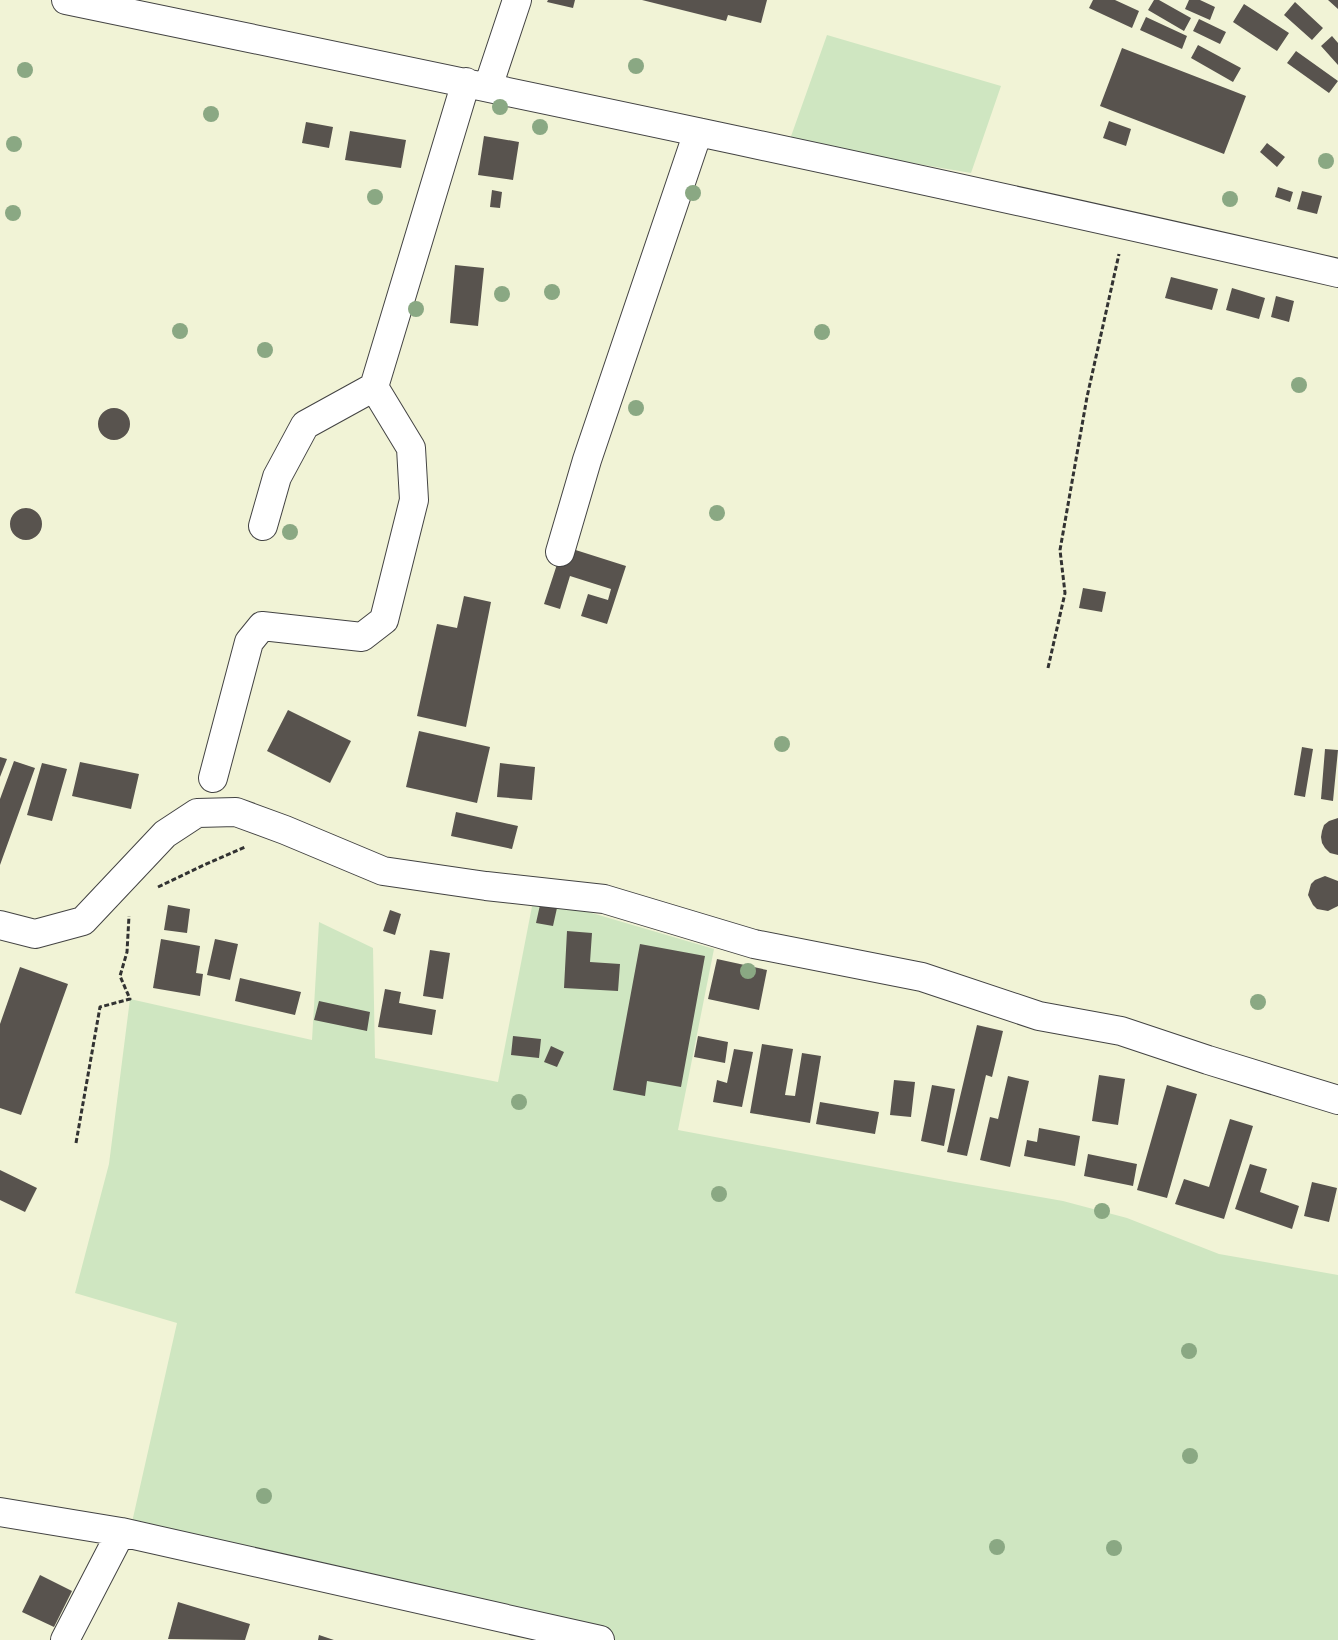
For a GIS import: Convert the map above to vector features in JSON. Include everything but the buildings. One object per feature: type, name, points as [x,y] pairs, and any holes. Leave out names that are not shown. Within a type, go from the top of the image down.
[{"type":"street","points":[[66,0],[698,132],[1126,224],[1338,273]]},
{"type":"street","points":[[264,526],[277,477],[305,424],[374,387],[477,85],[517,0]]},
{"type":"street","points":[[560,552],[587,460],[698,132]]},
{"type":"street","points":[[213,778],[249,642],[262,626],[362,637],[384,620],[414,500],[411,448],[374,387]]},
{"type":"street","points":[[0,925],[36,934],[83,921],[165,834],[197,813],[236,812],[285,830],[383,871],[604,899],[754,944],[922,977],[1040,1016],[1121,1031],[1338,1100]]},
{"type":"street","points":[[0,1512],[121,1532],[600,1640]]},
{"type":"street","points":[[65,1640],[121,1532]]},
{"type":"path","points":[[1048,668],[1065,593],[1060,550],[1083,416],[1126,224]]},
{"type":"path","points":[[154,889],[204,864],[285,830]]},
{"type":"path","points":[[76,1143],[100,1007],[130,999],[120,976],[127,952],[130,907]]},
{"type":"green space","points":[[0,0],[1338,0],[1338,1640],[0,1640]]},
{"type":"green space","points":[[827,35],[1001,86],[971,173],[789,142]]},
{"type":"green space","points":[[534,896],[714,949],[678,1130],[1063,1201],[1127,1218],[1219,1254],[1338,1275],[1338,1640],[591,1640],[128,1540],[177,1323],[75,1293],[109,1164],[130,999],[312,1040],[319,922],[373,948],[375,1058],[498,1082]]}]
